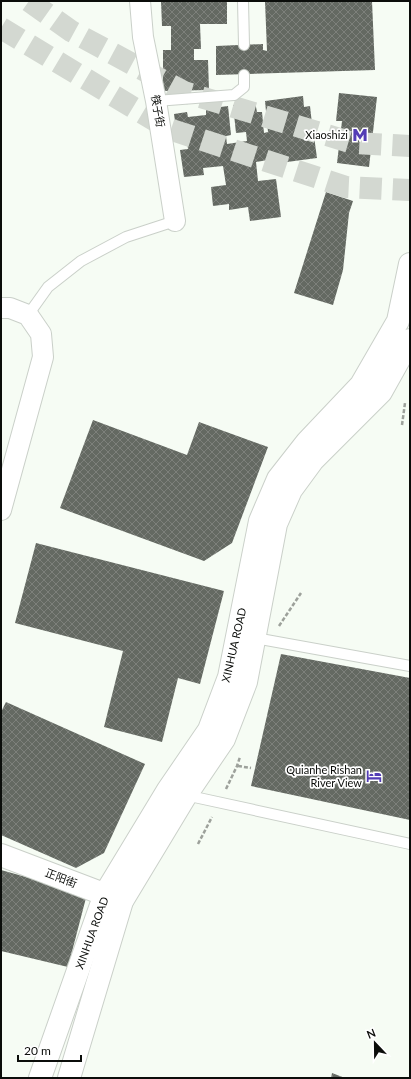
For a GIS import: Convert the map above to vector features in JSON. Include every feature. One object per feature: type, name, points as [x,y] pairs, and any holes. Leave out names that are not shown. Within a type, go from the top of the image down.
[{"type":"main road","name":"XINHUA ROAD","points":[[40,1078],[114,898],[177,792],[209,730],[229,677],[260,521],[278,479],[307,442],[361,385],[398,321],[410,264]]},
{"type":"main road","name":"XINHUA ROAD","points":[[177,792],[224,739],[246,682],[276,524],[291,490],[313,460],[381,392],[410,340]]},
{"type":"main road","name":"正阳街","points":[[1,854],[114,898]]},
{"type":"main road","name":"XINHUA ROAD","points":[[69,1078],[114,898]]},
{"type":"street","name":"筷子街","points":[[140,1],[143,37],[156,101],[176,221]]},
{"type":"street","points":[[1,308],[10,308],[28,314],[41,334],[43,357],[1,510]]},
{"type":"lane","points":[[243,1],[244,45]]},
{"type":"lane","points":[[156,101],[234,95],[244,87],[244,74]]},
{"type":"lane","points":[[28,314],[48,287],[81,261],[126,237],[176,221]]},
{"type":"lane","points":[[255,638],[410,666]]},
{"type":"lane","points":[[177,792],[410,844]]},
{"type":"path","points":[[402,425],[405,403]]},
{"type":"path","points":[[286,617],[301,594]]},
{"type":"path","points":[[237,766],[251,768]]},
{"type":"building","points":[[161,1],[227,1],[227,24],[200,24],[201,49],[194,49],[194,60],[208,60],[209,90],[163,91],[163,50],[171,50],[171,26],[162,26]]},
{"type":"building","points":[[265,1],[372,1],[375,70],[216,75],[216,46],[263,44],[263,50],[267,51]]},
{"type":"building","points":[[339,93],[377,97],[369,167],[337,163],[342,121],[336,121]]},
{"type":"building","points":[[303,96],[304,107],[310,106],[312,124],[307,125],[307,130],[313,129],[317,158],[272,164],[271,159],[256,162],[258,181],[276,179],[281,217],[250,221],[248,207],[229,210],[229,204],[213,206],[211,187],[226,185],[223,166],[203,168],[204,175],[184,177],[180,150],[188,149],[187,142],[178,143],[174,114],[187,112],[188,117],[206,115],[206,109],[228,106],[231,135],[226,136],[227,144],[247,141],[246,132],[236,133],[233,105],[255,102],[257,112],[262,112],[264,133],[268,132],[265,101]]},
{"type":"building","points":[[326,192],[353,201],[349,213],[343,270],[333,305],[294,293]]},
{"type":"building","points":[[93,420],[187,455],[199,422],[268,447],[232,543],[204,561],[60,508]]},
{"type":"building","points":[[36,543],[224,591],[200,684],[178,678],[162,742],[104,727],[123,651],[15,623]]},
{"type":"building","points":[[281,654],[410,678],[410,820],[251,786]]},
{"type":"building","points":[[6,702],[145,764],[104,853],[76,868],[1,835],[1,712]]},
{"type":"building","points":[[1,870],[87,894],[68,967],[1,951]]},
{"type":"building","points":[[332,1073],[345,1078],[331,1078]]},
{"type":"tunnel","points":[[29,1],[71,31],[184,92],[353,143],[410,146]]},
{"type":"tunnel","points":[[1,28],[169,129],[346,187],[410,190]]},
{"type":"place","name":"Xiaoshizi","points":[[360,135]]},
{"type":"place","name":"Quianhe Rishan River View","points":[[374,776]]}]
